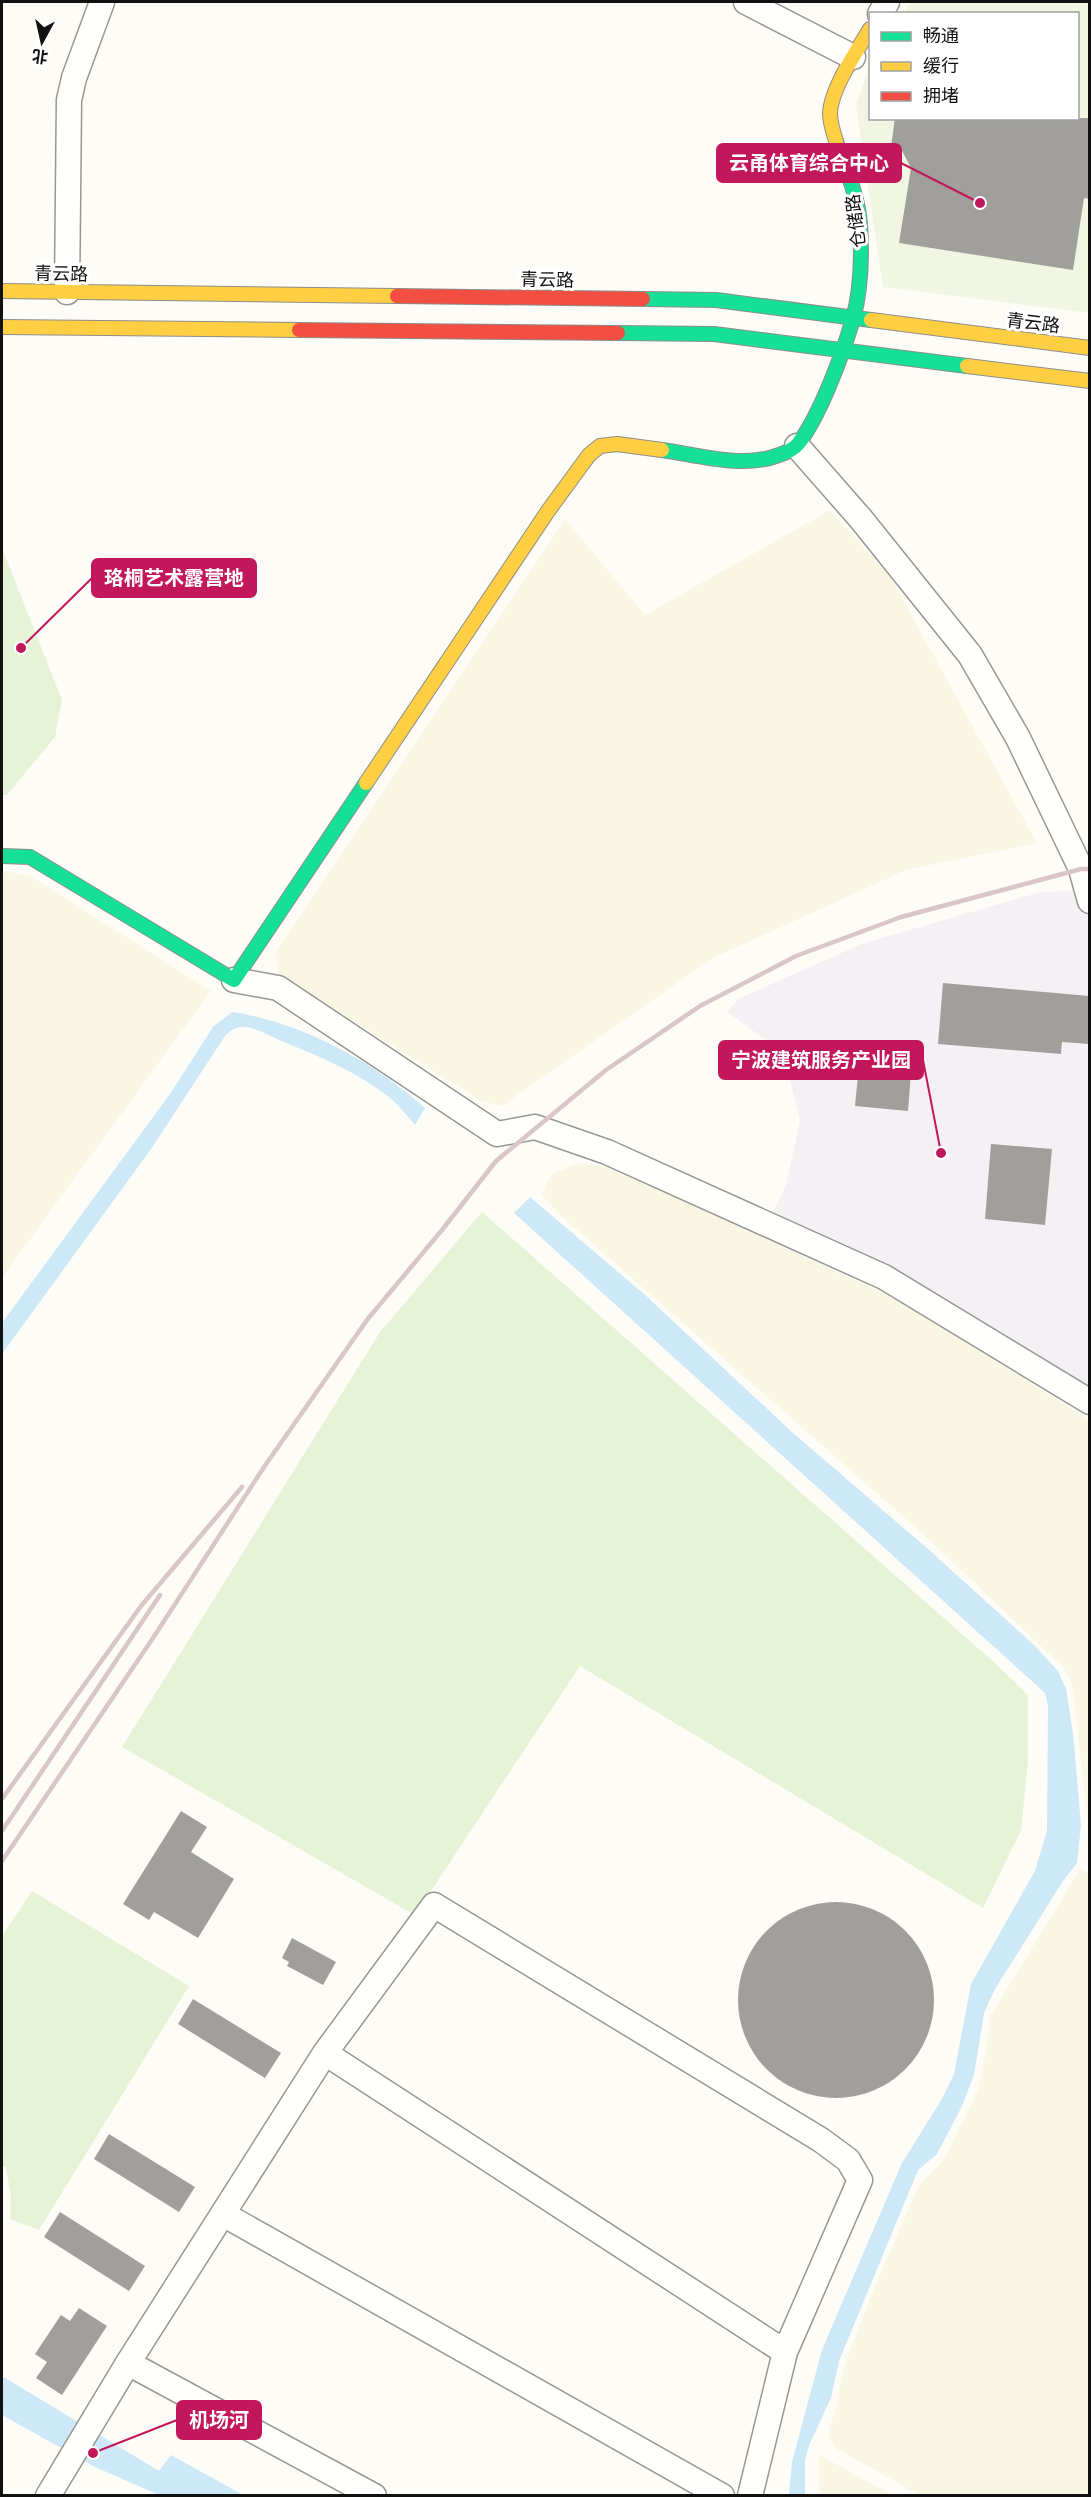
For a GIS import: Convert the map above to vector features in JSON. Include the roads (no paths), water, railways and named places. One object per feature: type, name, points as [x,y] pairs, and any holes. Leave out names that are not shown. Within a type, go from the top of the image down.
[{"type":"street","points":[[67,292],[69,100],[74,78],[102,2]]},
{"type":"street","points":[[746,2],[853,57]]},
{"type":"street","name":"仓储路","points":[[797,446],[820,405],[853,318],[860,267],[860,223],[854,192],[833,132],[830,115],[832,101],[853,57],[869,31]]},
{"type":"street","name":"青云路","points":[[2,291],[716,300],[1089,348]]},
{"type":"street","points":[[2,327],[714,334],[1089,381]]},
{"type":"street","points":[[234,980],[548,512],[589,455],[600,446],[617,444],[742,461],[761,461],[797,446],[861,519],[970,655],[1023,748],[1081,869],[1089,901]]},
{"type":"street","points":[[2,856],[30,857],[234,980],[278,988],[497,1134],[535,1127],[607,1152],[884,1277],[1089,1402]]},
{"type":"street","points":[[48,2496],[123,2372],[325,2053],[434,1905],[821,2140],[848,2160],[860,2180],[785,2352],[750,2496]]},
{"type":"street","points":[[325,2053],[785,2352]]},
{"type":"street","points":[[223,2214],[722,2496]]},
{"type":"street","points":[[123,2372],[374,2496]]},
{"type":"water","points":[[232,1012],[285,1025],[335,1046],[382,1075],[425,1108],[415,1125],[390,1098],[339,1066],[256,1029],[243,1027],[232,1030],[225,1036],[151,1149],[2,1354],[2,1323],[170,1094],[213,1027]]},
{"type":"water","points":[[530,1197],[645,1295],[793,1433],[928,1549],[1035,1646],[1058,1671],[1066,1689],[1073,1733],[1081,1825],[1077,1863],[1063,1881],[995,1989],[984,2013],[974,2075],[962,2106],[937,2154],[918,2170],[839,2361],[831,2398],[809,2445],[805,2460],[805,2495],[789,2495],[792,2462],[822,2350],[902,2163],[942,2099],[954,2074],[971,1984],[1035,1871],[1047,1831],[1048,1706],[1045,1693],[514,1213]]},
{"type":"water","points":[[2,2376],[159,2471],[171,2455],[243,2495],[159,2495],[95,2467],[2,2415]]},
{"type":"railway","points":[[2,1861],[153,1638],[264,1467],[367,1320],[496,1161],[606,1070],[700,1006],[796,956],[901,917],[1081,869],[1090,869]]},
{"type":"railway","points":[[2,1799],[141,1606],[242,1487]]},
{"type":"railway","points":[[2,1831],[160,1595]]},
{"type":"place","name":"云甬体育综合中心","points":[[980,203]]},
{"type":"place","name":"珞桐艺术露营地","points":[[21,648]]},
{"type":"place","name":"宁波建筑服务产业园","points":[[941,1153]]},
{"type":"place","name":"机场河","points":[[93,2453]]}]
